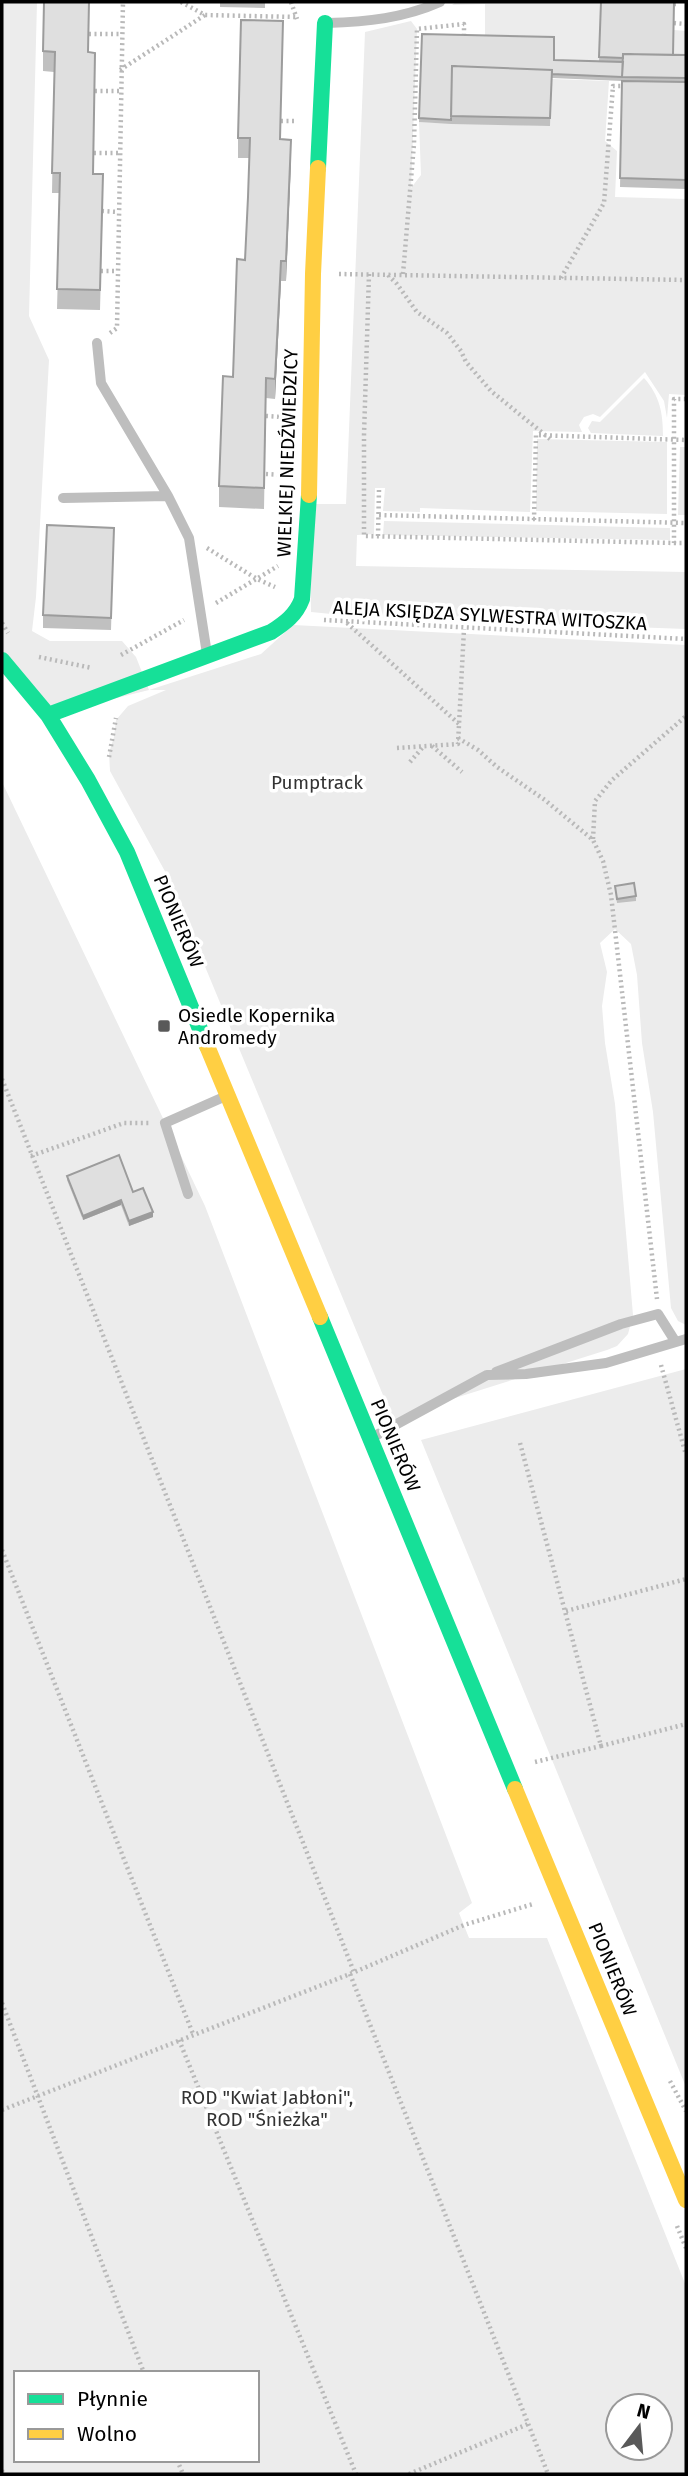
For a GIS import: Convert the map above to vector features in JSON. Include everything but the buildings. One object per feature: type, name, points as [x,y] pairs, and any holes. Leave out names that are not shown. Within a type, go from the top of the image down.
[{"type":"street","name":"WIELKIEJ NIEDŹWIEDZICY","points":[[48,715],[271,632],[292,617],[302,599],[309,505],[313,274],[325,23]]},
{"type":"street","name":"PIONIERÓW","points":[[2,660],[48,715],[88,780],[127,852],[686,2200]]},
{"type":"lane","points":[[325,23],[376,21],[440,2]]},
{"type":"lane","points":[[97,342],[101,383],[168,496],[189,538],[207,656]]},
{"type":"lane","points":[[63,499],[168,496]]},
{"type":"lane","points":[[188,1194],[165,1123],[228,1095]]},
{"type":"lane","points":[[370,1439],[487,1375],[621,1324],[658,1314],[681,1340],[606,1363],[526,1374],[487,1375]]},
{"type":"path","points":[[97,342],[117,328],[123,2]]},
{"type":"path","points":[[181,2],[205,15],[296,17]]},
{"type":"path","points":[[291,2],[301,29]]},
{"type":"path","points":[[120,70],[205,15]]},
{"type":"path","points":[[674,23],[686,24]]},
{"type":"path","points":[[403,274],[414,144],[417,30],[464,24],[464,39]]},
{"type":"path","points":[[89,34],[122,34]]},
{"type":"path","points":[[561,278],[604,203],[613,86],[622,86]]},
{"type":"path","points":[[95,91],[120,91]]},
{"type":"path","points":[[94,153],[119,153]]},
{"type":"path","points":[[102,211],[118,212]]},
{"type":"path","points":[[101,271],[117,271]]},
{"type":"path","points":[[313,274],[686,280]]},
{"type":"path","points":[[369,274],[364,536],[686,543]]},
{"type":"path","points":[[387,275],[417,312],[447,333],[466,362],[491,391],[550,439]]},
{"type":"path","points":[[674,543],[674,399],[686,399]]},
{"type":"path","points":[[534,520],[536,435],[686,440]]},
{"type":"path","points":[[379,490],[379,536]]},
{"type":"path","points":[[379,515],[686,523]]},
{"type":"path","points":[[189,538],[257,579],[302,599]]},
{"type":"path","points":[[119,656],[279,566]]},
{"type":"path","name":"ALEJA KSIĘDZA SYLWESTRA WITOSZKA","points":[[292,617],[464,629],[686,639]]},
{"type":"path","points":[[346,622],[459,724]]},
{"type":"path","points":[[2,623],[9,634]]},
{"type":"path","points":[[397,748],[458,744],[464,629]]},
{"type":"path","points":[[29,652],[40,658],[96,669],[102,674],[108,693]]},
{"type":"path","points":[[593,840],[595,801],[612,779],[686,716]]},
{"type":"path","points":[[458,738],[545,800],[593,840],[603,861],[611,895],[658,1314]]},
{"type":"path","points":[[410,762],[424,746]]},
{"type":"path","points":[[431,746],[462,772]]},
{"type":"path","points":[[2,1079],[548,2474]]},
{"type":"path","points":[[31,1156],[124,1123],[165,1123]]},
{"type":"path","points":[[655,1348],[686,1455]]},
{"type":"path","points":[[520,1443],[601,1746]]},
{"type":"path","points":[[2,1550],[192,2034]]},
{"type":"path","points":[[566,1611],[686,1579]]},
{"type":"path","points":[[535,1762],[686,1724]]},
{"type":"path","points":[[2,2110],[352,1973],[464,1925],[542,1901],[559,1892]]},
{"type":"path","points":[[2,2003],[143,2371]]},
{"type":"path","points":[[179,2040],[356,2474]]},
{"type":"path","points":[[409,2474],[528,2424]]},
{"type":"green space","points":[[2,2],[37,2],[29,316],[49,360],[32,631],[50,641],[122,641],[136,657],[149,690],[48,715],[2,660]]},
{"type":"green space","points":[[456,2],[601,2],[599,66],[554,65],[553,42],[485,40],[485,4],[452,5]]},
{"type":"green space","points":[[411,21],[417,29],[411,188],[421,175],[419,122],[550,126],[552,79],[609,81],[605,141],[617,151],[615,197],[686,199],[686,395],[669,394],[667,418],[664,401],[645,372],[600,417],[593,414],[584,417],[579,425],[582,432],[533,431],[530,512],[420,508],[420,512],[383,511],[385,488],[375,488],[374,534],[357,535],[356,566],[686,572],[686,629],[362,617],[311,612],[309,504],[346,504],[365,32]]},
{"type":"green space","points":[[674,30],[686,31],[686,68],[673,67]]},
{"type":"green space","points":[[644,378],[660,405],[663,436],[591,433],[588,428],[592,421],[600,422]]},
{"type":"green space","points":[[537,439],[667,442],[667,514],[536,511]]},
{"type":"green space","points":[[680,447],[686,447],[686,515],[678,515]]},
{"type":"green space","points":[[384,521],[670,528],[670,540],[383,535]]},
{"type":"green space","name":"Pumptrack","points":[[293,625],[686,645],[686,1325],[678,1321],[671,1308],[637,975],[631,944],[615,929],[600,943],[607,972],[602,1006],[615,1104],[633,1315],[628,1334],[617,1346],[607,1350],[433,1405],[395,1424],[167,875],[110,771],[109,753],[116,720],[128,706],[166,690],[149,690],[261,654]]},
{"type":"green space","name":"ROD \"Kwiat Jabłoni\", ROD \"Śnieżka\"","points":[[2,782],[205,1206],[472,1903],[459,1913],[469,1938],[547,1938],[686,2286],[686,2474],[2,2474]]},
{"type":"green space","points":[[686,1369],[686,2087],[421,1440]]},
{"type":"traffic: fast","points":[[318,168],[325,23]]},
{"type":"traffic: fast","points":[[48,715],[271,632],[285,622],[297,610],[302,599],[309,495]]},
{"type":"traffic: fast","points":[[2,660],[48,715],[88,780],[127,852],[207,1046]]},
{"type":"traffic: fast","points":[[320,1317],[515,1789]]},
{"type":"traffic: slow","points":[[309,495],[318,168]]},
{"type":"traffic: slow","points":[[207,1046],[320,1317]]},
{"type":"traffic: slow","points":[[515,1789],[686,2200]]},
{"type":"place","name":"Osiedle Kopernika Andromedy","points":[[164,1026]]}]
